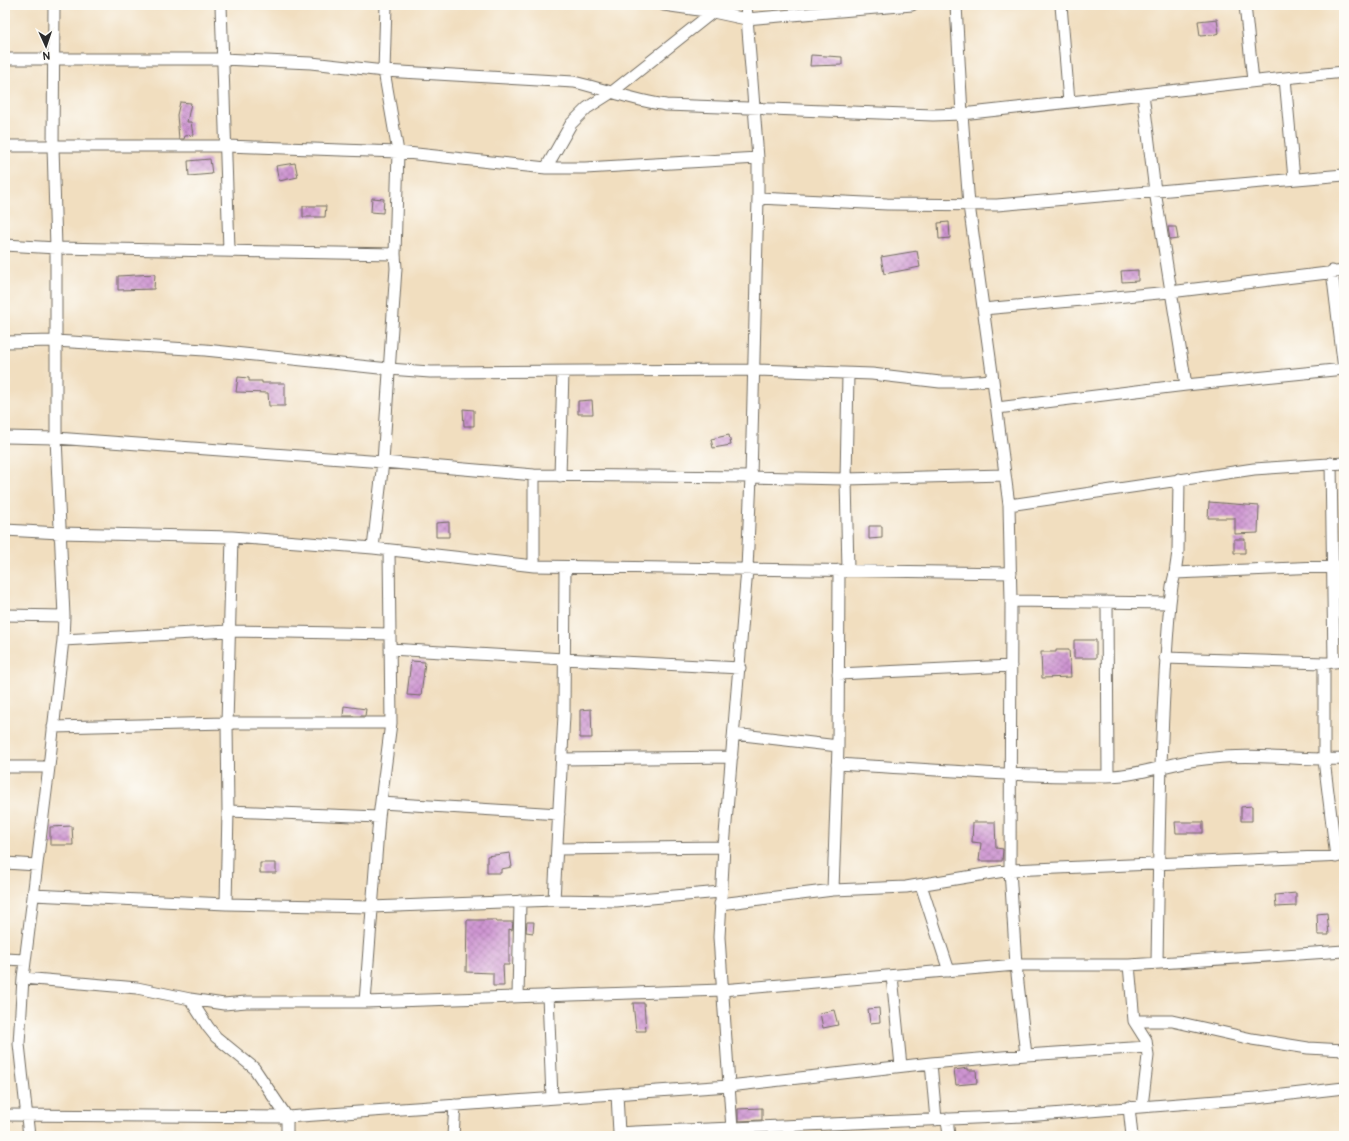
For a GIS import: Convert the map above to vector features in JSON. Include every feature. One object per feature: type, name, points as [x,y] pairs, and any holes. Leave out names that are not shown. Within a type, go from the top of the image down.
[{"type":"street","points":[[29,1136],[19,1044],[23,978],[49,767],[63,640],[64,616],[56,438],[56,248],[53,146],[54,5]]},
{"type":"street","points":[[221,5],[229,250]]},
{"type":"street","points":[[373,548],[382,462],[396,268],[395,254],[398,152],[384,71],[386,5]]},
{"type":"street","points":[[664,5],[713,12],[746,19],[912,5]]},
{"type":"street","points":[[732,1129],[719,937],[724,847],[747,569],[751,476],[758,158],[746,5]]},
{"type":"street","points":[[956,5],[969,205],[1009,505],[1011,573],[1010,870],[1016,965],[1026,1055]]},
{"type":"street","points":[[1061,5],[1069,102]]},
{"type":"street","points":[[1245,5],[1253,81]]},
{"type":"street","points":[[546,168],[571,124],[587,108],[612,92],[713,12]]},
{"type":"street","points":[[5,59],[223,59],[311,63],[384,71],[558,81],[590,86],[644,102],[666,105],[933,115],[962,114],[1344,72]]},
{"type":"street","points":[[1285,78],[1294,179]]},
{"type":"street","points":[[1143,94],[1155,191],[1186,385]]},
{"type":"street","points":[[5,146],[226,146],[398,152],[546,168],[585,168],[758,158]]},
{"type":"street","points":[[758,198],[861,203],[969,205],[1021,204],[1344,175]]},
{"type":"street","points":[[5,245],[56,248],[395,254]]},
{"type":"street","points":[[984,309],[1170,292],[1332,271],[1344,271]]},
{"type":"street","points":[[997,408],[1186,385],[1344,369],[1332,271]]},
{"type":"street","points":[[5,342],[55,341],[205,350],[430,372],[754,370],[872,374],[940,382],[993,380]]},
{"type":"street","points":[[560,476],[563,372]]},
{"type":"street","points":[[833,890],[838,746],[838,674],[843,570],[848,374]]},
{"type":"street","points":[[5,437],[56,438],[382,462],[534,476],[751,476],[846,479],[1004,475]]},
{"type":"street","points":[[720,904],[833,890],[906,887],[1010,870],[1340,857],[1324,760],[1334,662],[1331,463]]},
{"type":"street","points":[[1009,505],[1254,469],[1344,463]]},
{"type":"street","points":[[534,476],[534,566]]},
{"type":"street","points":[[1157,963],[1165,658],[1170,602],[1178,552],[1179,479]]},
{"type":"street","points":[[5,530],[60,533],[232,537],[373,548],[534,566],[1011,573]]},
{"type":"street","points":[[226,904],[228,811],[227,723],[232,537]]},
{"type":"street","points":[[365,1002],[379,817],[392,723],[389,550]]},
{"type":"street","points":[[1175,573],[1344,566]]},
{"type":"street","points":[[554,900],[562,759],[565,567]]},
{"type":"street","points":[[1011,601],[1170,602]]},
{"type":"street","points":[[1107,602],[1108,776]]},
{"type":"street","points":[[5,615],[64,616]]},
{"type":"street","points":[[63,640],[229,631],[390,634]]},
{"type":"street","points":[[390,649],[740,668]]},
{"type":"street","points":[[1165,658],[1334,662]]},
{"type":"street","points":[[838,674],[1011,666]]},
{"type":"street","points":[[53,727],[227,723],[392,723]]},
{"type":"street","points":[[734,734],[838,746]]},
{"type":"street","points":[[562,759],[732,756]]},
{"type":"street","points":[[837,764],[1011,774],[1108,776],[1130,774],[1185,761],[1244,756],[1324,760],[1344,759]]},
{"type":"street","points":[[5,767],[49,767]]},
{"type":"street","points":[[381,803],[559,814]]},
{"type":"street","points":[[228,811],[379,817]]},
{"type":"street","points":[[557,849],[724,847]]},
{"type":"street","points":[[5,863],[37,865]]},
{"type":"street","points":[[921,885],[949,971]]},
{"type":"street","points":[[33,895],[226,904],[371,907],[554,900],[616,901],[721,892]]},
{"type":"street","points":[[518,996],[520,901]]},
{"type":"street","points":[[23,978],[137,988],[190,999],[224,1004],[246,1002],[365,1002],[722,990],[1016,965],[1129,965],[1344,951]]},
{"type":"street","points":[[5,959],[25,960]]},
{"type":"street","points":[[1129,965],[1134,1021],[1143,1035],[1148,1056],[1142,1106]]},
{"type":"street","points":[[892,976],[901,1066]]},
{"type":"street","points":[[548,995],[552,1098]]},
{"type":"street","points":[[190,999],[216,1037],[254,1068],[287,1117],[287,1136]]},
{"type":"street","points":[[1134,1021],[1172,1021],[1252,1039],[1314,1048],[1344,1050]]},
{"type":"street","points":[[5,1115],[287,1117],[729,1086],[931,1063],[1147,1047]]},
{"type":"street","points":[[931,1063],[941,1120],[949,1136]]},
{"type":"street","points":[[617,1094],[619,1135],[1025,1116],[1256,1098],[1344,1088]]},
{"type":"street","points":[[453,1136],[455,1105]]},
{"type":"street","points":[[1129,1107],[1132,1136]]},
{"type":"building","points":[[1217,19],[1219,33],[1200,36],[1198,21]]},
{"type":"building","points":[[811,55],[842,57],[842,65],[810,66]]},
{"type":"building","points":[[180,102],[191,103],[187,122],[191,122],[193,135],[185,136],[184,139],[179,139],[177,115]]},
{"type":"building","points":[[210,159],[212,174],[189,176],[188,161]]},
{"type":"building","points":[[295,163],[298,177],[279,181],[276,166]]},
{"type":"building","points":[[372,198],[384,199],[383,213],[371,212]]},
{"type":"building","points":[[303,206],[326,206],[325,217],[303,217]]},
{"type":"building","points":[[949,222],[950,238],[939,239],[938,223]]},
{"type":"building","points":[[1168,227],[1176,227],[1178,239],[1170,240]]},
{"type":"building","points":[[917,251],[920,267],[884,274],[881,257]]},
{"type":"building","points":[[1138,270],[1138,281],[1122,282],[1121,271]]},
{"type":"building","points":[[155,274],[154,289],[118,290],[118,276]]},
{"type":"building","points":[[238,377],[249,378],[249,381],[262,381],[262,383],[285,383],[285,406],[269,406],[268,393],[236,392]]},
{"type":"building","points":[[592,400],[593,414],[578,414],[578,401]]},
{"type":"building","points":[[463,409],[474,410],[474,426],[464,426]]},
{"type":"building","points":[[729,435],[731,445],[713,448],[711,439]]},
{"type":"building","points":[[1209,502],[1259,506],[1258,533],[1235,534],[1235,518],[1208,518]]},
{"type":"building","points":[[449,522],[449,537],[436,537],[436,523]]},
{"type":"building","points":[[869,526],[882,526],[882,538],[869,539]]},
{"type":"building","points":[[1234,539],[1245,539],[1245,553],[1234,553]]},
{"type":"building","points":[[1074,640],[1096,640],[1096,658],[1074,658]]},
{"type":"building","points":[[1056,650],[1069,650],[1071,677],[1042,678],[1041,652],[1056,652]]},
{"type":"building","points":[[411,661],[425,662],[421,696],[407,695]]},
{"type":"building","points":[[344,706],[366,709],[365,716],[343,716]]},
{"type":"building","points":[[591,709],[592,738],[580,738],[580,710]]},
{"type":"building","points":[[1252,806],[1252,821],[1241,821],[1241,807]]},
{"type":"building","points":[[973,822],[995,822],[996,848],[1003,849],[1002,861],[979,861],[981,843],[972,842]]},
{"type":"building","points":[[1175,822],[1203,822],[1203,833],[1176,833]]},
{"type":"building","points":[[72,826],[73,845],[50,845],[50,827]]},
{"type":"building","points":[[510,853],[512,867],[501,869],[501,873],[487,873],[487,856]]},
{"type":"building","points":[[260,863],[276,863],[276,873],[260,873]]},
{"type":"building","points":[[1296,893],[1296,906],[1276,907],[1275,895]]},
{"type":"building","points":[[1327,913],[1329,935],[1318,935],[1317,914]]},
{"type":"building","points":[[467,920],[496,920],[496,922],[513,922],[512,930],[509,929],[509,965],[503,965],[504,986],[493,986],[493,973],[466,972]]},
{"type":"building","points":[[527,922],[534,922],[533,933],[526,932]]},
{"type":"building","points":[[633,1003],[644,1003],[646,1031],[636,1031]]},
{"type":"building","points":[[879,1008],[880,1022],[870,1023],[868,1009]]},
{"type":"building","points":[[834,1010],[838,1025],[823,1028],[820,1013]]},
{"type":"building","points":[[968,1068],[968,1070],[976,1070],[977,1083],[956,1085],[954,1070]]},
{"type":"building","points":[[762,1108],[762,1120],[738,1121],[738,1109]]}]
